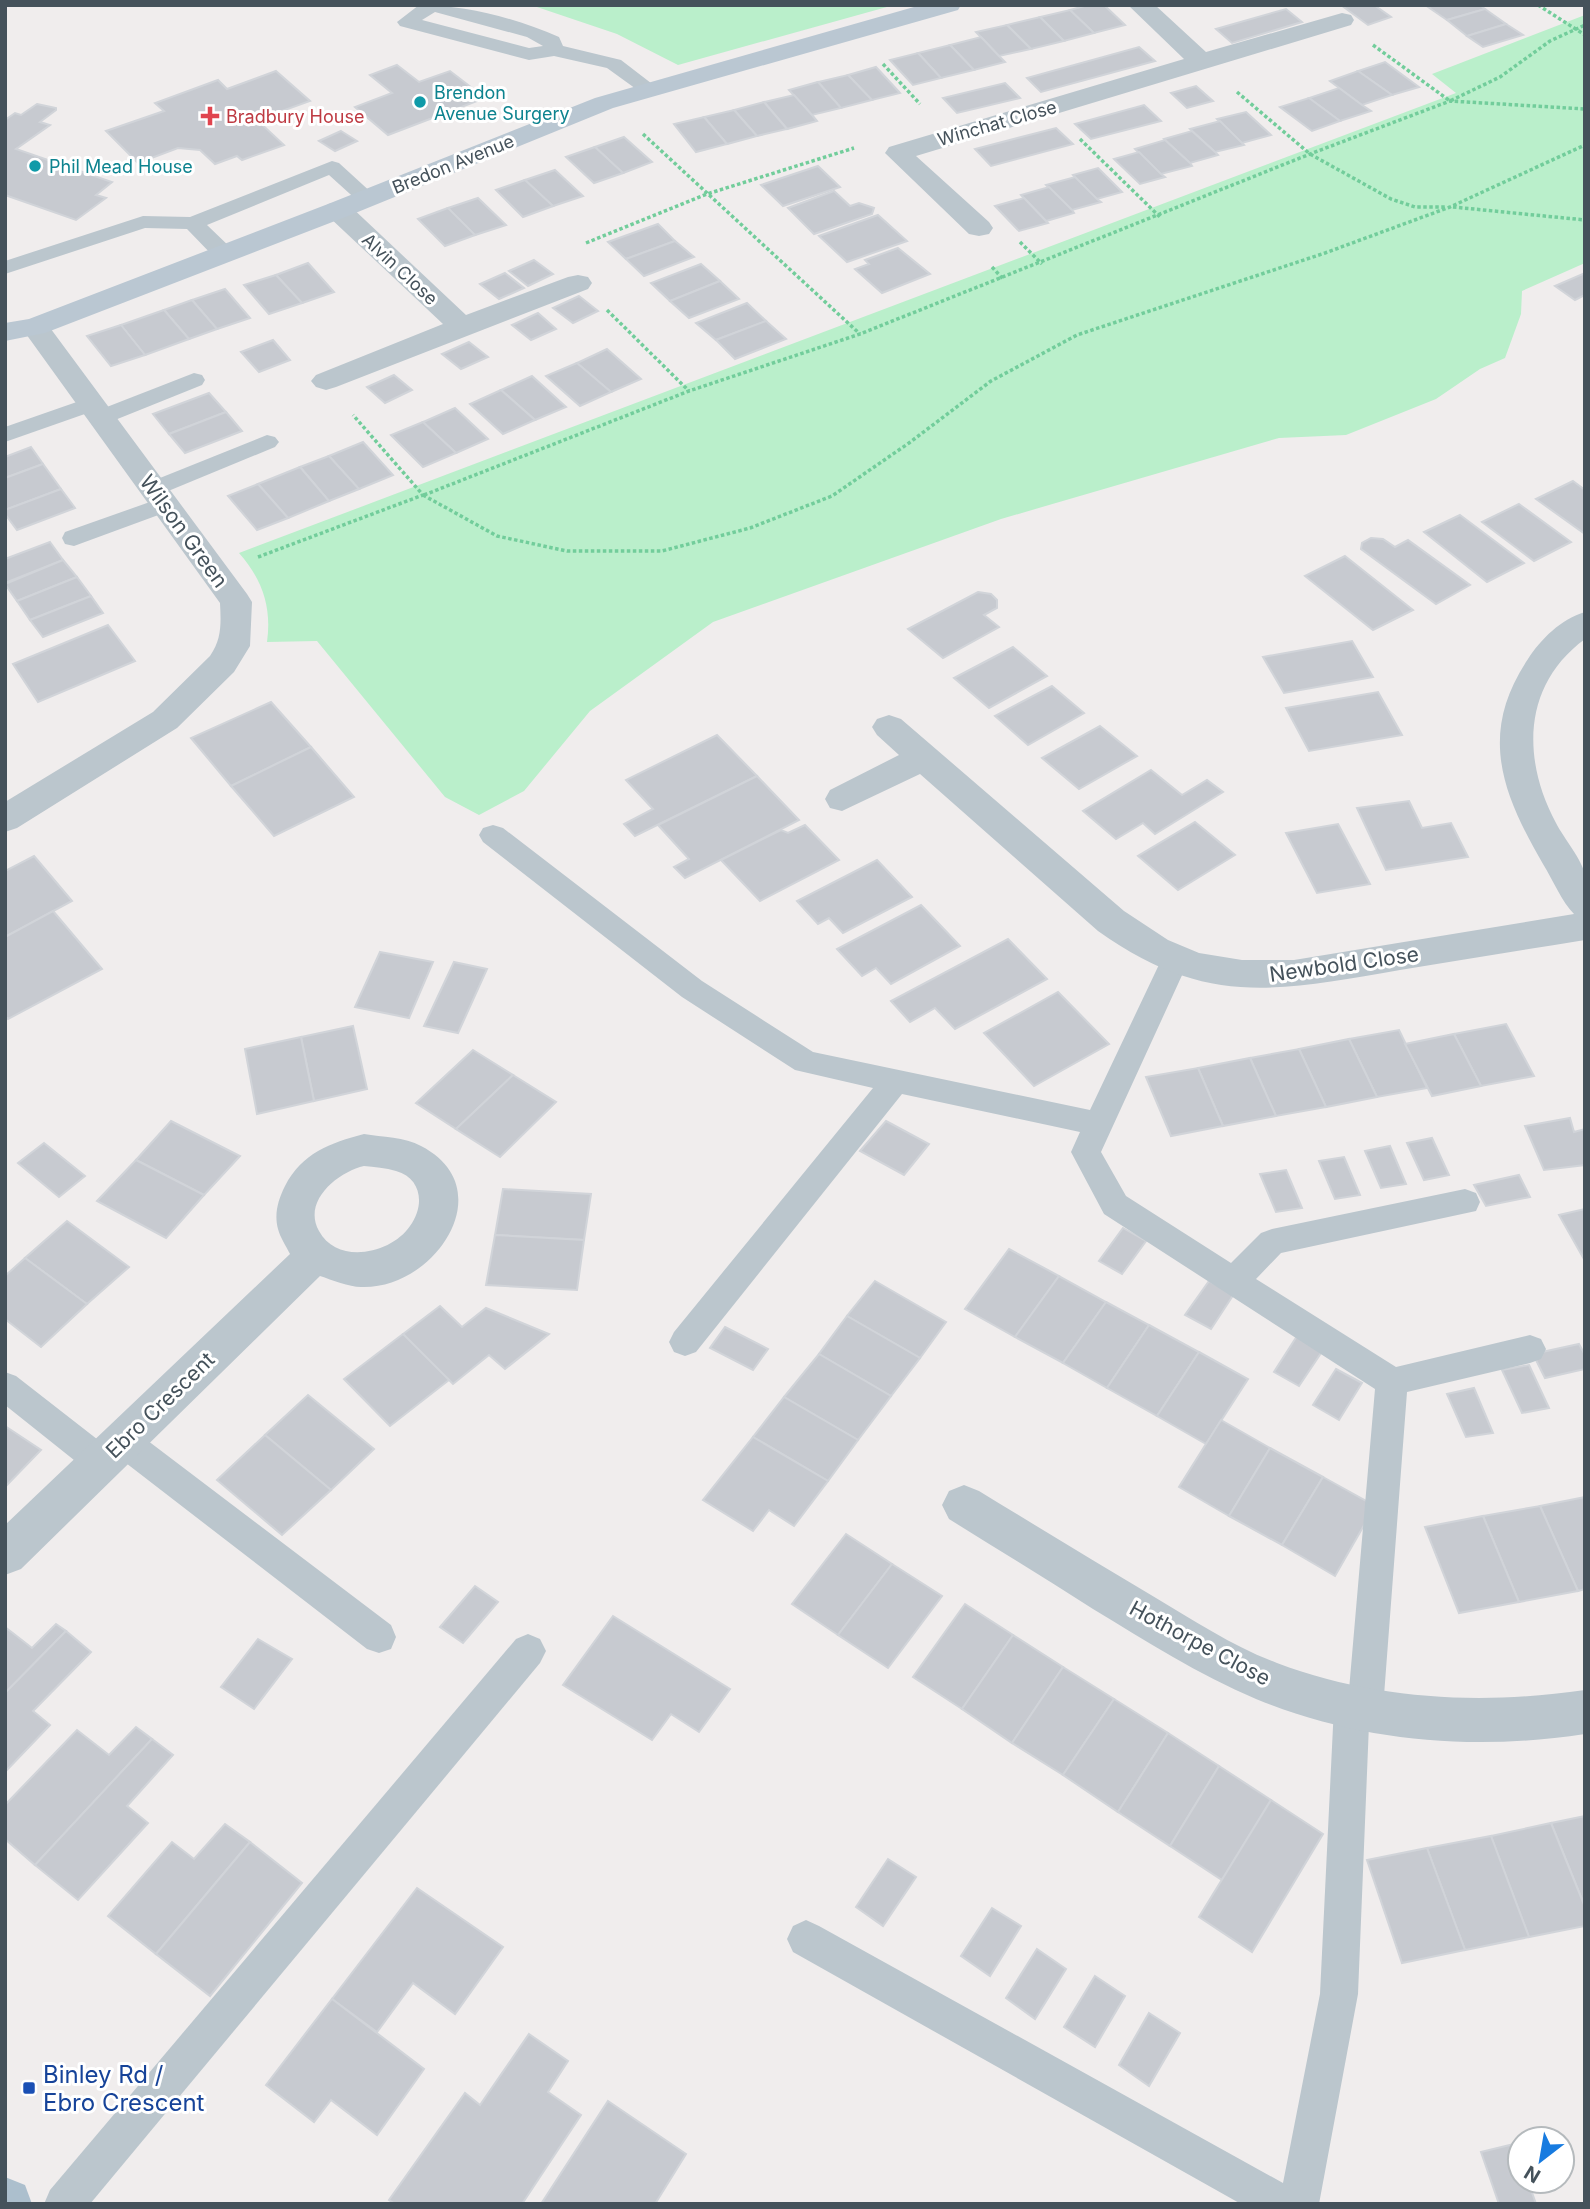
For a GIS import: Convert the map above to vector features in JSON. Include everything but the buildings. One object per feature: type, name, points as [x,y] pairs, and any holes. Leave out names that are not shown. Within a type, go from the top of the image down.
[{"type":"street","name":"Bredon Avenue","points":[[20,329],[338,210],[604,103],[949,5]]},
{"type":"street","points":[[1140,5],[1201,61]]},
{"type":"street","name":"Winchat Close","points":[[979,228],[898,153],[1342,20]]},
{"type":"street","name":"Alvin Close","points":[[338,210],[462,327]]},
{"type":"street","name":"Alvin Close","points":[[326,381],[578,283]]},
{"type":"street","name":"Wilson Green","points":[[5,819],[164,720],[222,664],[234,646],[237,626],[236,602],[96,410],[20,329]]},
{"type":"street","points":[[1585,623],[1548,652],[1532,675],[1519,713],[1516,741],[1526,799],[1585,904]]},
{"type":"street","name":"Newbold Close","points":[[889,727],[1111,921],[1138,941],[1175,960],[1221,972],[1294,974],[1585,926]]},
{"type":"street","points":[[842,799],[924,757]]},
{"type":"street","name":"Ebro Crescent","points":[[5,1555],[315,1255]]},
{"type":"street","name":"Hothorpe Close","points":[[964,1505],[1186,1641],[1273,1683],[1358,1708],[1440,1719],[1498,1721],[1549,1718],[1585,1712]]},
{"type":"lane","points":[[554,50],[552,41],[534,33],[432,5],[407,22],[529,54],[554,50],[614,64],[650,90]]},
{"type":"lane","points":[[5,268],[143,222],[193,223],[332,167],[367,198]]},
{"type":"lane","points":[[193,223],[224,254]]},
{"type":"lane","points":[[5,435],[194,380]]},
{"type":"lane","points":[[74,538],[267,442]]},
{"type":"lane","points":[[493,835],[692,989],[804,1062],[1099,1124]]},
{"type":"lane","points":[[1175,960],[1086,1152],[1115,1205],[1392,1382],[1530,1349]]},
{"type":"lane","points":[[685,1342],[896,1081]]},
{"type":"lane","points":[[1234,1281],[1272,1241],[1465,1202]]},
{"type":"lane","points":[[1299,2204],[1339,1994],[1358,1708],[1392,1382]]},
{"type":"lane","points":[[5,1386],[112,1451],[379,1637]]},
{"type":"lane","points":[[64,2204],[528,1651]]},
{"type":"lane","points":[[806,1939],[1280,2204]]},
{"type":"path","points":[[1538,5],[1585,35]]},
{"type":"path","points":[[1342,20],[1450,101],[1585,109]]},
{"type":"path","points":[[214,572],[423,495],[689,391],[860,334],[1160,217],[1310,154],[1450,101],[1500,77],[1524,57],[1585,24]]},
{"type":"path","points":[[850,32],[948,136]]},
{"type":"path","points":[[1201,61],[1310,154],[1391,199],[1415,206],[1450,206],[1585,220]]},
{"type":"path","points":[[604,103],[635,127],[860,334]]},
{"type":"path","points":[[1046,109],[1098,155],[1160,217]]},
{"type":"path","points":[[689,391],[578,283],[547,259],[707,194],[852,148],[875,144],[898,153]]},
{"type":"path","points":[[326,381],[423,495],[497,536],[567,551],[662,551],[750,528],[832,496],[909,443],[991,381],[1077,335],[1325,253],[1450,206],[1585,145]]},
{"type":"green space","points":[[531,5],[894,5],[678,65],[617,34]]},
{"type":"green space","points":[[1585,15],[1585,263],[1522,291],[1521,314],[1505,358],[1480,369],[1436,399],[1346,435],[1279,438],[1001,519],[713,622],[590,711],[524,791],[479,815],[445,797],[317,641],[267,642],[268,617],[264,594],[254,573],[239,553],[1456,93],[1432,74]]},
{"type":"place","name":"Brendon Avenue Surgery","points":[[420,102]]},
{"type":"place","name":"Bradbury House","points":[[210,116]]},
{"type":"place","name":"Phil Mead House","points":[[35,166]]},
{"type":"place","name":"Binley Rd / Ebro Crescent","points":[[29,2088]]}]
